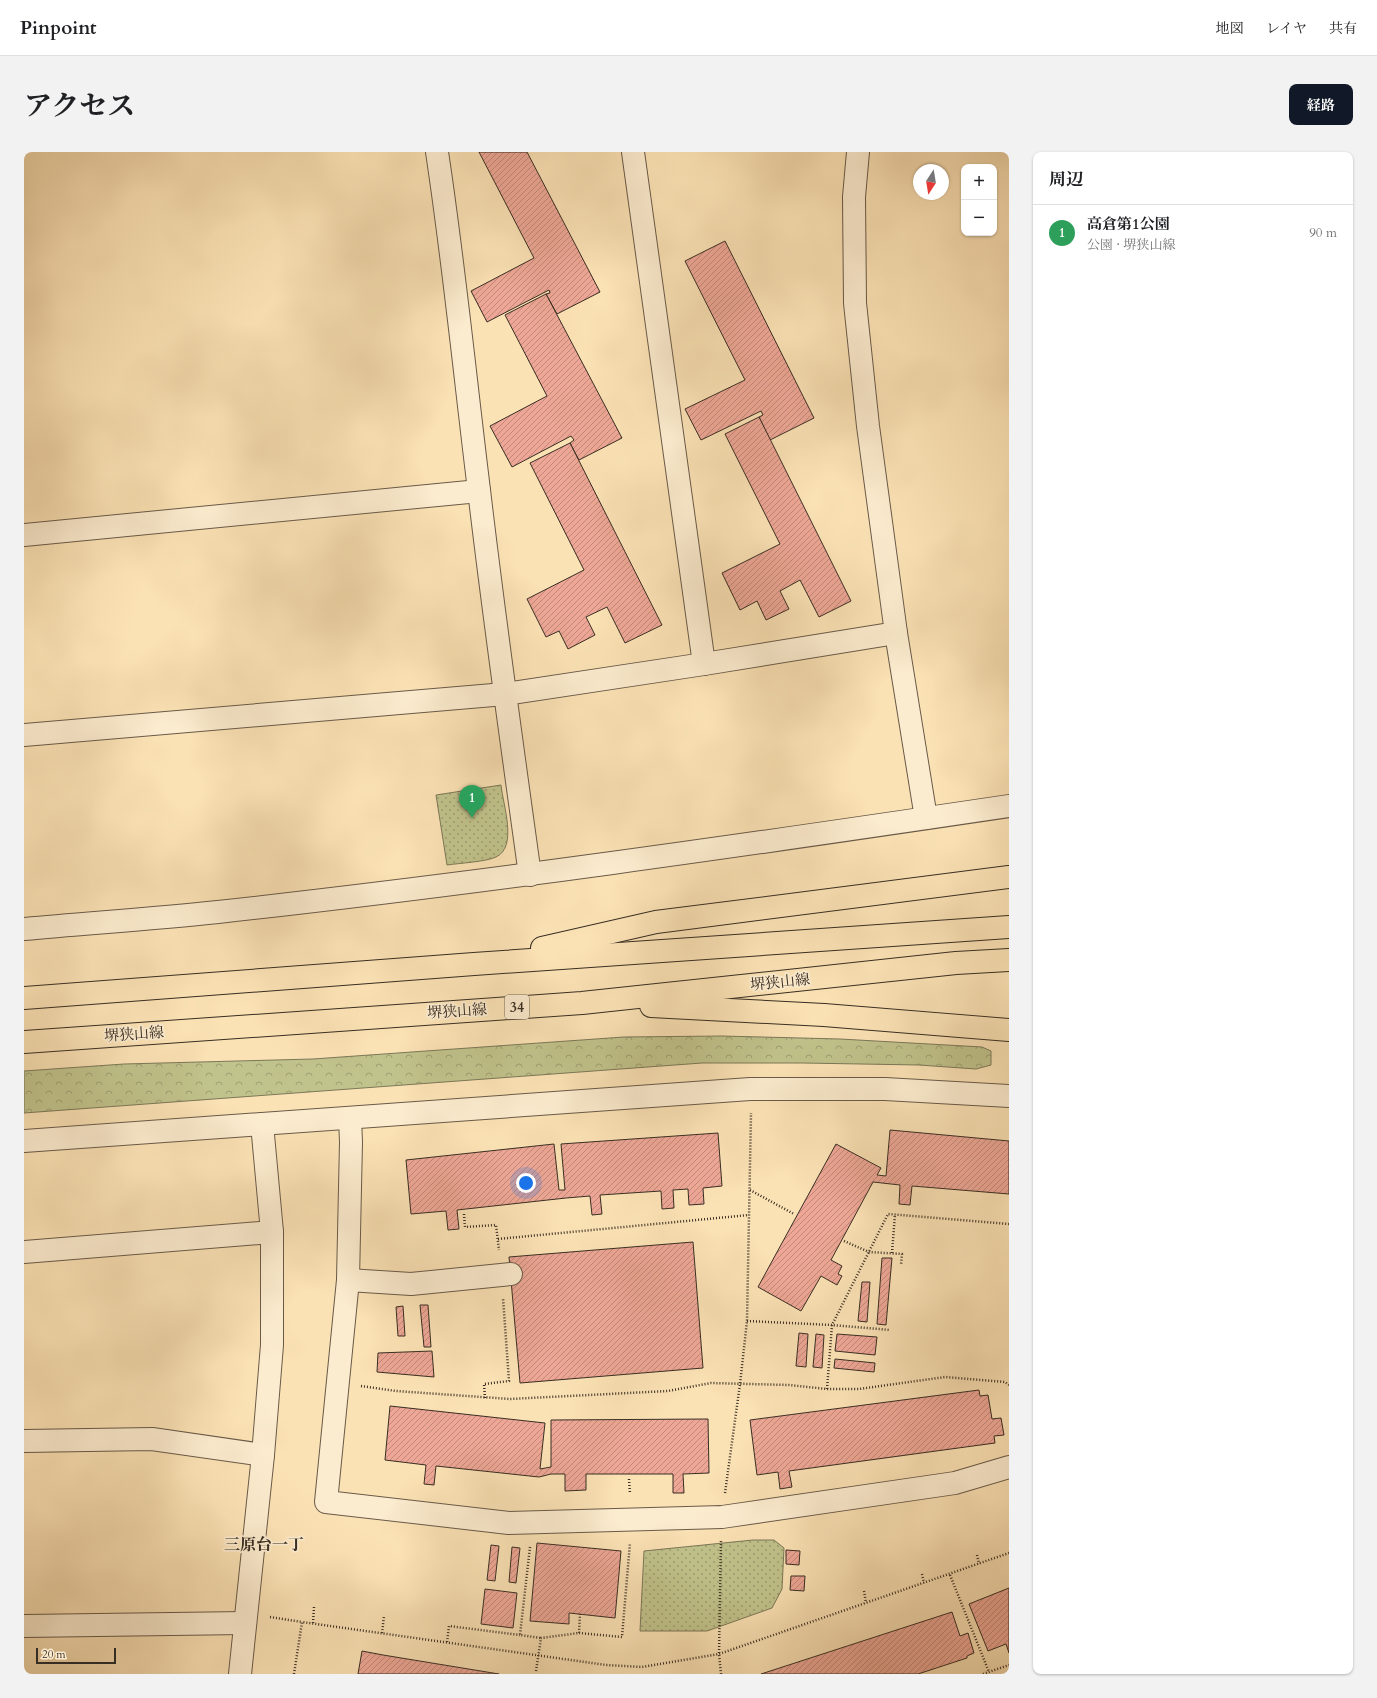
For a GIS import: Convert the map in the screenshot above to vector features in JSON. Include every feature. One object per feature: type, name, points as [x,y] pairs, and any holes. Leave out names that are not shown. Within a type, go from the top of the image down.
[{"type":"main road","points":[[474,964],[656,922],[1009,876]]},
{"type":"main road","points":[[24,998],[474,964],[1009,927]]},
{"type":"main road","name":"堺狭山線","points":[[24,1042],[582,1003],[956,963],[1009,960]]},
{"type":"main road","points":[[582,1003],[824,1015],[1009,1030]]},
{"type":"street","points":[[438,152],[448,224],[479,491],[530,874]]},
{"type":"street","points":[[633,152],[704,664]]},
{"type":"street","points":[[858,152],[854,197],[856,302],[868,426],[896,633],[926,818]]},
{"type":"street","points":[[24,535],[479,491]]},
{"type":"street","points":[[24,735],[505,694],[896,633]]},
{"type":"street","points":[[24,929],[216,912],[530,874],[1009,806]]},
{"type":"street","points":[[24,1141],[750,1089],[885,1089],[1009,1096]]},
{"type":"street","points":[[350,1118],[351,1142],[348,1280],[326,1502],[509,1522],[722,1517],[955,1483],[1009,1467]]},
{"type":"street","points":[[240,1674],[263,1455],[272,1345],[272,1232],[262,1124]]},
{"type":"street","points":[[24,1252],[272,1232]]},
{"type":"street","points":[[348,1280],[411,1284],[506,1275]]},
{"type":"street","points":[[24,1441],[152,1439],[263,1455]]},
{"type":"street","points":[[24,1626],[245,1623]]},
{"type":"path","points":[[720,1674],[719,1654],[722,1517],[747,1321],[750,1190],[750,1089]]},
{"type":"path","points":[[750,1190],[794,1214]]},
{"type":"path","points":[[464,1214],[465,1227],[496,1225],[499,1254]]},
{"type":"path","points":[[828,1389],[832,1325],[888,1214],[1009,1224]]},
{"type":"path","points":[[892,1253],[895,1214]]},
{"type":"path","points":[[498,1239],[749,1215]]},
{"type":"path","points":[[844,1241],[869,1252],[902,1254],[901,1265]]},
{"type":"path","points":[[485,1398],[484,1384],[510,1381],[506,1275]]},
{"type":"path","points":[[747,1321],[832,1325],[890,1330]]},
{"type":"path","points":[[338,1383],[396,1391],[510,1399],[668,1391],[711,1383],[789,1385],[828,1389],[859,1389],[944,1377],[1005,1382],[1009,1385]]},
{"type":"path","points":[[447,1642],[449,1626],[541,1638],[579,1633],[622,1637],[630,1550],[629,1479]]},
{"type":"path","points":[[520,1635],[533,1522]]},
{"type":"path","points":[[282,1619],[606,1665],[642,1667],[719,1654],[950,1575],[1009,1553]]},
{"type":"path","points":[[977,1556],[979,1564]]},
{"type":"path","points":[[922,1574],[924,1583]]},
{"type":"path","points":[[950,1575],[989,1672]]},
{"type":"path","points":[[864,1591],[866,1603]]},
{"type":"path","points":[[313,1623],[314,1607]]},
{"type":"path","points":[[579,1633],[580,1614]]},
{"type":"path","points":[[382,1633],[384,1616]]},
{"type":"path","points":[[294,1674],[302,1622]]},
{"type":"path","points":[[536,1671],[541,1638]]},
{"type":"path","points":[[983,1674],[1009,1665]]},
{"type":"green space","points":[[501,785],[508,825],[508,835],[503,852],[496,857],[486,860],[447,865],[436,795]]},
{"type":"green space","points":[[721,1036],[840,1039],[982,1047],[991,1051],[991,1065],[976,1069],[919,1065],[702,1063],[24,1113],[24,1071],[124,1064],[313,1059],[624,1037]]},
{"type":"green space","points":[[753,1540],[774,1540],[784,1548],[782,1589],[772,1608],[707,1631],[640,1631],[644,1551]]},
{"type":"building","points":[[479,152],[527,152],[600,292],[557,314],[546,294],[550,293],[549,290],[487,322],[471,291],[534,258]]},
{"type":"building","points":[[725,241],[814,418],[770,440],[759,417],[763,415],[761,411],[701,440],[685,409],[745,380],[685,261]]},
{"type":"building","points":[[546,294],[622,438],[579,460],[570,443],[574,440],[571,436],[512,467],[490,426],[547,396],[505,315]]},
{"type":"building","points":[[759,417],[851,601],[819,617],[800,580],[780,591],[789,609],[766,620],[757,601],[740,610],[722,573],[780,544],[725,434]]},
{"type":"building","points":[[570,443],[662,625],[625,643],[607,607],[586,617],[595,635],[568,649],[559,631],[546,637],[527,599],[584,570],[530,463]]},
{"type":"building","points":[[890,1130],[1009,1141],[1009,1194],[912,1186],[910,1205],[899,1204],[900,1185],[873,1182],[831,1260],[842,1266],[838,1274],[842,1276],[837,1285],[821,1276],[801,1311],[758,1287],[836,1144],[881,1168],[877,1175],[886,1176]]},
{"type":"building","points":[[718,1133],[722,1186],[703,1188],[704,1204],[689,1205],[688,1189],[673,1190],[674,1208],[662,1209],[661,1191],[600,1195],[602,1214],[592,1215],[590,1196],[566,1198],[457,1210],[459,1229],[448,1230],[446,1211],[411,1214],[406,1160],[554,1144],[559,1190],[565,1190],[561,1144]]},
{"type":"building","points":[[693,1242],[703,1368],[520,1383],[509,1257]]},
{"type":"building","points":[[882,1258],[892,1258],[886,1325],[877,1324]]},
{"type":"building","points":[[862,1282],[870,1282],[867,1322],[858,1321]]},
{"type":"building","points":[[420,1305],[428,1305],[431,1347],[424,1347]]},
{"type":"building","points":[[403,1306],[405,1336],[398,1336],[396,1307]]},
{"type":"building","points":[[799,1333],[808,1334],[806,1367],[796,1366]]},
{"type":"building","points":[[816,1334],[824,1335],[822,1368],[813,1367]]},
{"type":"building","points":[[837,1334],[877,1337],[875,1355],[835,1351]]},
{"type":"building","points":[[432,1351],[434,1377],[377,1372],[378,1353]]},
{"type":"building","points":[[835,1359],[875,1363],[874,1372],[834,1368]]},
{"type":"building","points":[[979,1390],[980,1396],[988,1395],[992,1419],[1001,1418],[1004,1435],[994,1436],[995,1443],[789,1471],[792,1487],[780,1489],[778,1472],[757,1475],[750,1420]]},
{"type":"building","points":[[390,1406],[545,1423],[540,1469],[551,1467],[551,1420],[708,1419],[709,1473],[683,1474],[684,1493],[673,1493],[673,1474],[586,1474],[586,1490],[565,1491],[565,1474],[551,1474],[539,1477],[436,1466],[434,1485],[424,1484],[426,1465],[385,1460]]},
{"type":"building","points":[[537,1543],[621,1551],[615,1618],[569,1613],[569,1624],[530,1621]]},
{"type":"building","points":[[491,1545],[499,1546],[495,1581],[487,1580]]},
{"type":"building","points":[[512,1547],[520,1548],[516,1583],[509,1582]]},
{"type":"building","points":[[786,1550],[800,1551],[799,1565],[786,1564]]},
{"type":"building","points":[[791,1576],[805,1576],[804,1591],[790,1590]]},
{"type":"building","points":[[1009,1588],[1009,1653],[1006,1644],[988,1651],[969,1604]]},
{"type":"building","points":[[485,1589],[517,1593],[513,1628],[481,1624]]},
{"type":"building","points":[[952,1612],[960,1636],[968,1633],[974,1653],[967,1656],[967,1658],[918,1674],[761,1674]]},
{"type":"building","points":[[362,1651],[383,1655],[499,1674],[358,1674]]},
{"type":"place","name":"高倉第1公園","points":[[472,818]]},
{"type":"district","name":"三原台一丁","points":[[264,1544]]}]
